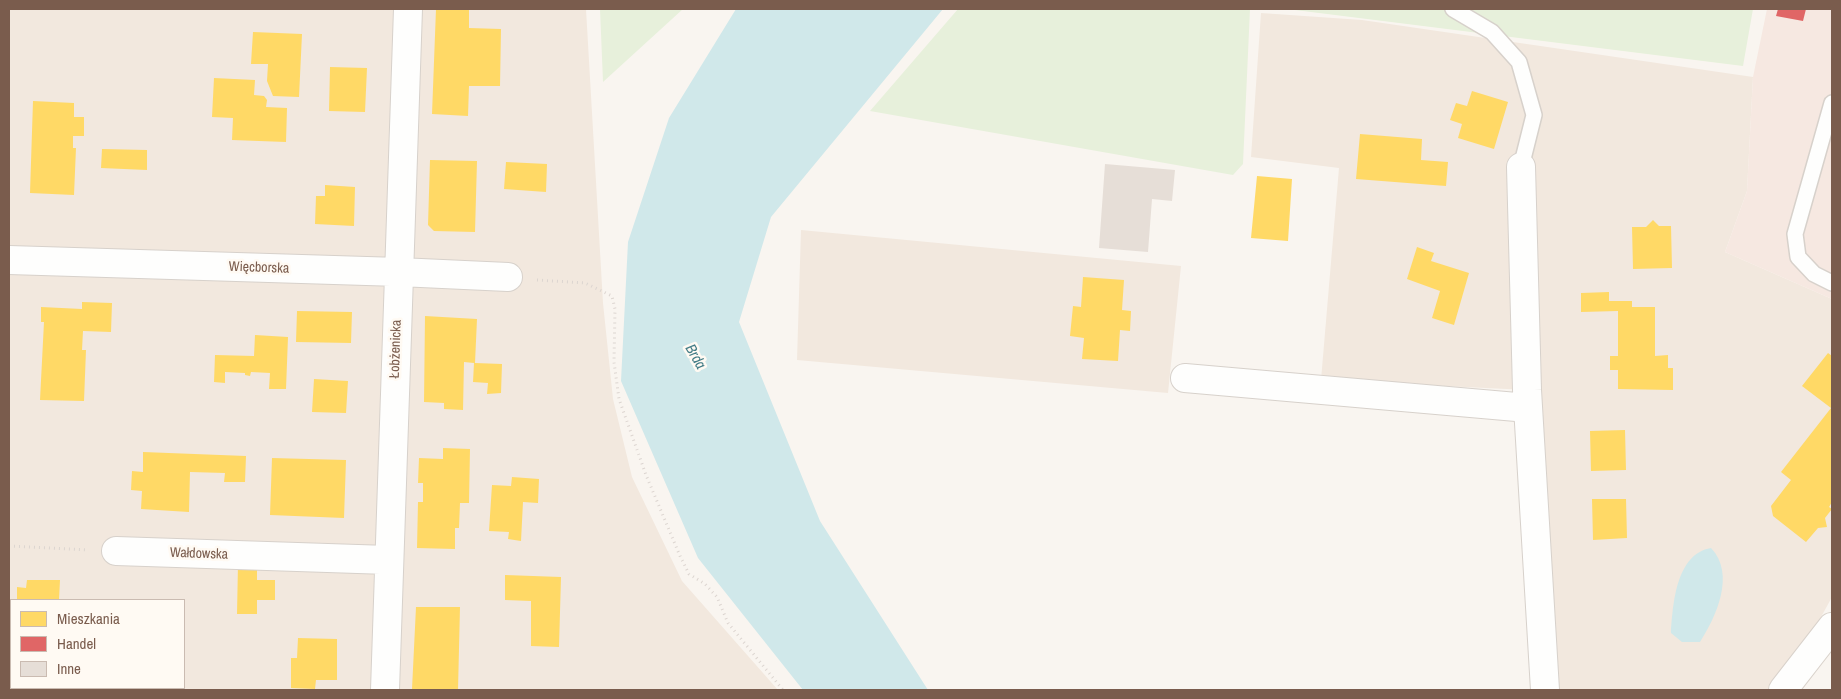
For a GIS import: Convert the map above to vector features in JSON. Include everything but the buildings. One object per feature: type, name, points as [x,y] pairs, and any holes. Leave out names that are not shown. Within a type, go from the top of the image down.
[{"type":"street","name":"Łobżenicka","points":[[385,690],[408,9]]},
{"type":"street","points":[[1521,167],[1528,408],[1545,690]]},
{"type":"street","name":"Więcborska","points":[[9,260],[508,277]]},
{"type":"street","points":[[1185,378],[1528,408]]},
{"type":"street","name":"Wałdowska","points":[[116,551],[388,560]]},
{"type":"street","points":[[1783,690],[1832,627]]},
{"type":"lane","points":[[1453,9],[1492,32],[1519,62],[1534,115],[1521,167]]},
{"type":"lane","points":[[1832,103],[1795,234],[1798,258],[1814,274],[1832,283]]},
{"type":"path","points":[[508,277],[585,283],[612,296],[615,309],[614,362],[619,399],[646,475],[680,556],[689,574],[705,584],[717,597],[728,623],[783,690]]},
{"type":"path","points":[[9,546],[116,551]]},
{"type":"shaded area","points":[[9,9],[586,9],[603,303],[613,399],[632,477],[682,581],[778,690],[9,690]]},
{"type":"shaded area","points":[[1767,9],[1832,9],[1832,299],[1725,252],[1747,191],[1753,77]]},
{"type":"shaded area","points":[[1261,13],[1362,20],[1753,77],[1747,191],[1725,252],[1832,299],[1832,597],[1781,690],[1545,690],[1527,390],[1321,380],[1339,168],[1251,157]]},
{"type":"shaded area","points":[[801,230],[1181,266],[1168,393],[797,360]]},
{"type":"green space","points":[[600,9],[683,9],[603,82]]},
{"type":"green space","points":[[958,9],[1250,9],[1243,164],[1233,175],[870,111]]},
{"type":"green space","points":[[1287,9],[1753,9],[1743,66]]},
{"type":"water","name":"Brda","points":[[736,9],[943,9],[771,217],[739,322],[820,521],[928,690],[803,690],[698,558],[621,381],[628,242],[669,118]]},
{"type":"water","points":[[1711,548],[1718,558],[1722,570],[1723,583],[1717,608],[1700,642],[1682,642],[1671,633],[1675,595],[1679,582],[1683,570],[1690,560],[1699,552]]}]
